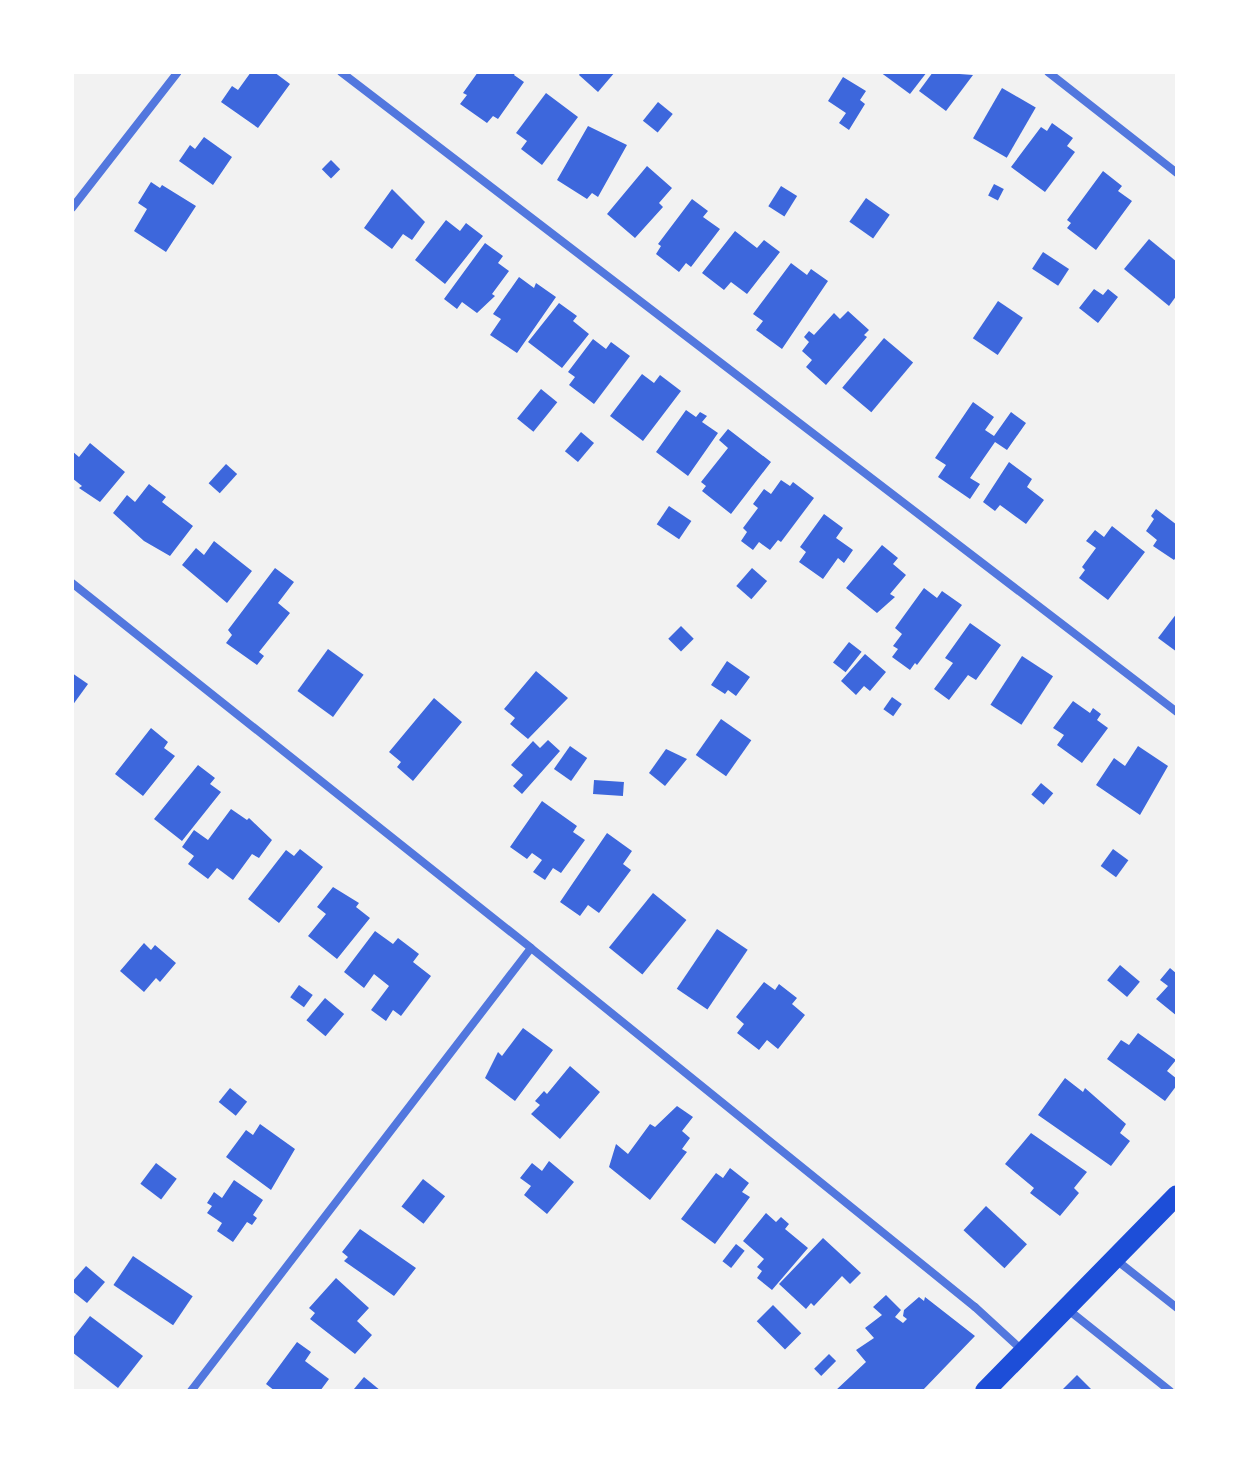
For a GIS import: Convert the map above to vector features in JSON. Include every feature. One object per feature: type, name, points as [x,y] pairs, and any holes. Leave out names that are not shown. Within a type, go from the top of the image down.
[{"type":"main road","points":[[985,1391],[1177,1195]]},
{"type":"street","points":[[72,208],[178,72]]},
{"type":"street","points":[[341,72],[1177,712]]},
{"type":"street","points":[[1048,72],[1177,173]]},
{"type":"street","points":[[72,583],[531,948],[975,1307],[1023,1351]]},
{"type":"street","points":[[191,1391],[531,948]]},
{"type":"street","points":[[1115,1259],[1177,1308]]},
{"type":"street","points":[[1065,1308],[1170,1391]]},
{"type":"building","points":[[251,72],[274,72],[290,84],[258,128],[221,102],[232,86],[238,90]]},
{"type":"building","points":[[478,72],[516,72],[514,75],[524,82],[498,119],[493,116],[487,123],[460,104],[467,95],[463,93]]},
{"type":"building","points":[[581,72],[615,72],[598,92],[579,75]]},
{"type":"building","points":[[880,72],[927,72],[910,94]]},
{"type":"building","points":[[933,72],[973,75],[946,111],[919,91]]},
{"type":"building","points":[[843,77],[866,91],[860,100],[865,104],[849,130],[839,123],[846,113],[828,101]]},
{"type":"building","points":[[1002,88],[1036,108],[1007,158],[973,138]]},
{"type":"building","points":[[546,93],[578,117],[542,165],[521,149],[527,141],[516,133]]},
{"type":"building","points":[[658,102],[673,114],[658,133],[643,121]]},
{"type":"building","points":[[1052,123],[1073,138],[1067,146],[1075,152],[1045,192],[1011,167],[1041,127],[1047,131]]},
{"type":"building","points":[[588,126],[627,145],[598,197],[592,193],[587,199],[557,180]]},
{"type":"building","points":[[204,137],[232,157],[213,185],[179,161],[190,145],[195,149]]},
{"type":"building","points":[[331,160],[340,169],[331,178],[322,169]]},
{"type":"building","points":[[647,166],[672,188],[659,203],[663,207],[635,238],[607,214]]},
{"type":"building","points":[[1103,171],[1122,186],[1118,191],[1132,201],[1096,250],[1067,228],[1071,223],[1067,220]]},
{"type":"building","points":[[151,182],[160,188],[162,185],[196,206],[166,252],[134,231],[147,209],[138,203]]},
{"type":"building","points":[[994,184],[1004,189],[998,201],[988,196]]},
{"type":"building","points":[[781,186],[797,196],[784,216],[768,206]]},
{"type":"building","points":[[392,189],[425,222],[412,240],[403,234],[392,249],[364,228]]},
{"type":"building","points":[[866,198],[890,215],[873,238],[849,222]]},
{"type":"building","points":[[692,199],[708,211],[703,217],[720,229],[691,267],[686,263],[679,272],[656,254],[661,246],[658,244]]},
{"type":"building","points":[[446,220],[460,231],[466,223],[483,236],[445,284],[415,260]]},
{"type":"building","points":[[735,231],[757,248],[764,240],[780,252],[747,294],[731,282],[724,290],[702,273]]},
{"type":"building","points":[[1149,239],[1177,262],[1177,295],[1169,306],[1124,269]]},
{"type":"building","points":[[485,243],[503,256],[498,263],[509,271],[492,294],[495,296],[477,313],[462,302],[457,309],[444,299]]},
{"type":"building","points":[[1043,252],[1069,269],[1058,286],[1032,269]]},
{"type":"building","points":[[791,263],[807,275],[811,269],[828,281],[782,349],[756,330],[763,321],[753,314]]},
{"type":"building","points":[[519,277],[534,288],[536,283],[556,297],[517,353],[490,335],[501,319],[493,314]]},
{"type":"building","points":[[1094,289],[1103,295],[1108,289],[1118,297],[1098,323],[1079,308]]},
{"type":"building","points":[[998,301],[1023,318],[998,355],[973,338]]},
{"type":"building","points":[[559,303],[577,316],[573,321],[589,334],[562,368],[528,342]]},
{"type":"building","points":[[848,311],[869,330],[864,335],[867,337],[826,385],[806,367],[812,360],[802,351],[809,342],[804,337],[809,331],[814,335],[834,313],[840,319]]},
{"type":"building","points":[[884,338],[913,362],[871,412],[842,388]]},
{"type":"building","points":[[593,339],[606,349],[611,342],[630,356],[594,404],[569,385],[575,377],[568,372]]},
{"type":"building","points":[[642,374],[654,383],[660,375],[681,391],[643,441],[610,416]]},
{"type":"building","points":[[541,389],[557,402],[533,432],[517,419]]},
{"type":"building","points":[[973,402],[994,417],[985,430],[994,436],[1011,412],[1026,423],[1007,450],[995,442],[970,478],[980,484],[970,499],[938,477],[946,465],[935,458]]},
{"type":"building","points":[[686,410],[696,417],[700,412],[707,416],[702,422],[718,433],[688,476],[656,452]]},
{"type":"building","points":[[728,429],[771,462],[731,514],[702,491],[706,486],[701,482],[728,448],[719,440]]},
{"type":"building","points":[[581,432],[594,443],[578,462],[565,451]]},
{"type":"building","points":[[90,443],[125,472],[100,502],[79,488],[82,486],[72,478],[72,451],[79,457]]},
{"type":"building","points":[[1009,462],[1032,479],[1027,487],[1044,500],[1026,524],[1000,505],[995,511],[983,502]]},
{"type":"building","points":[[226,464],[237,474],[220,493],[209,483]]},
{"type":"building","points":[[781,480],[790,486],[793,482],[814,498],[781,542],[778,540],[770,550],[759,542],[753,550],[741,541],[747,532],[743,528],[758,508],[753,504],[764,489],[771,494]]},
{"type":"building","points":[[149,484],[166,497],[162,502],[193,526],[170,556],[144,541],[113,513],[127,495],[135,502]]},
{"type":"building","points":[[669,506],[691,521],[679,539],[657,524]]},
{"type":"building","points":[[1156,509],[1177,525],[1177,556],[1174,560],[1153,546],[1157,540],[1146,531]]},
{"type":"building","points":[[824,514],[843,528],[836,538],[853,550],[844,563],[838,558],[823,579],[799,562],[806,552],[800,547]]},
{"type":"building","points":[[1112,526],[1145,552],[1108,600],[1079,578],[1085,570],[1082,567],[1096,548],[1086,541],[1095,530],[1104,537]]},
{"type":"building","points":[[214,541],[252,571],[227,603],[182,565],[196,548],[204,555]]},
{"type":"building","points":[[882,545],[898,558],[893,564],[906,575],[890,594],[895,597],[877,613],[846,588]]},
{"type":"building","points":[[275,568],[294,582],[278,603],[290,613],[259,652],[264,656],[257,665],[226,643],[232,635],[228,630]]},
{"type":"building","points":[[752,568],[767,581],[751,599],[736,586]]},
{"type":"building","points":[[924,588],[937,598],[942,591],[962,605],[910,670],[892,657],[898,649],[893,646],[902,634],[895,628]]},
{"type":"building","points":[[1177,613],[1177,652],[1158,638]]},
{"type":"building","points":[[970,623],[1001,645],[976,680],[968,675],[949,700],[934,689],[953,663],[945,658]]},
{"type":"building","points":[[681,626],[694,639],[681,651],[668,639]]},
{"type":"building","points":[[849,642],[862,652],[846,672],[833,662]]},
{"type":"building","points":[[328,649],[364,675],[333,717],[297,691]]},
{"type":"building","points":[[865,654],[886,672],[870,691],[864,686],[856,695],[841,681]]},
{"type":"building","points":[[1022,656],[1053,676],[1021,725],[990,705]]},
{"type":"building","points":[[727,661],[750,677],[736,696],[728,690],[725,694],[711,685]]},
{"type":"building","points":[[536,671],[568,698],[528,739],[510,724],[515,718],[504,709]]},
{"type":"building","points":[[72,673],[88,684],[72,706]]},
{"type":"building","points":[[892,697],[902,704],[893,716],[883,709]]},
{"type":"building","points":[[434,698],[462,722],[413,781],[397,767],[401,762],[389,752]]},
{"type":"building","points":[[1073,701],[1090,713],[1093,708],[1101,714],[1097,720],[1108,728],[1082,763],[1057,745],[1064,735],[1053,728]]},
{"type":"building","points":[[721,719],[751,740],[726,776],[696,755]]},
{"type":"building","points":[[151,728],[168,742],[164,748],[175,756],[143,796],[115,774]]},
{"type":"building","points":[[548,740],[560,751],[522,794],[513,786],[523,775],[511,765],[533,741],[540,748]]},
{"type":"building","points":[[570,746],[587,758],[571,781],[554,769]]},
{"type":"building","points":[[1138,746],[1168,766],[1140,815],[1096,785],[1114,758],[1125,766]]},
{"type":"building","points":[[666,749],[687,759],[665,786],[649,773]]},
{"type":"building","points":[[198,765],[215,778],[210,784],[221,792],[182,841],[154,819]]},
{"type":"building","points":[[594,780],[624,782],[623,796],[593,794]]},
{"type":"building","points":[[1041,783],[1053,793],[1044,805],[1031,794]]},
{"type":"building","points":[[542,801],[577,826],[573,832],[585,840],[561,873],[553,868],[545,880],[533,872],[542,860],[532,853],[527,859],[510,847]]},
{"type":"building","points":[[231,809],[247,820],[249,818],[272,840],[259,858],[252,854],[233,880],[217,868],[208,879],[188,864],[194,856],[182,847],[194,830],[208,840]]},
{"type":"building","points":[[607,833],[632,851],[623,864],[631,870],[599,913],[588,905],[580,916],[560,902]]},
{"type":"building","points":[[300,849],[323,867],[279,923],[248,899],[286,850],[294,856]]},
{"type":"building","points":[[1113,849],[1128,860],[1116,877],[1101,866]]},
{"type":"building","points":[[333,887],[359,903],[356,907],[370,918],[337,959],[308,936],[326,914],[317,907]]},
{"type":"building","points":[[653,893],[686,920],[642,974],[609,947]]},
{"type":"building","points":[[717,929],[748,950],[707,1009],[677,989]]},
{"type":"building","points":[[375,931],[393,944],[398,938],[419,954],[413,962],[431,976],[401,1016],[393,1010],[386,1021],[371,1010],[389,986],[374,974],[364,988],[344,972]]},
{"type":"building","points":[[144,943],[151,950],[155,945],[176,963],[160,982],[156,978],[144,992],[120,971]]},
{"type":"building","points":[[1120,965],[1140,982],[1127,997],[1107,980]]},
{"type":"building","points":[[1170,968],[1177,974],[1177,1016],[1156,999],[1168,986],[1160,980]]},
{"type":"building","points":[[764,982],[775,990],[779,984],[797,998],[792,1004],[805,1015],[778,1049],[767,1040],[759,1050],[737,1033],[744,1024],[736,1017]]},
{"type":"building","points":[[299,985],[313,995],[304,1007],[290,997]]},
{"type":"building","points":[[325,998],[344,1014],[326,1036],[306,1020]]},
{"type":"building","points":[[523,1028],[553,1050],[515,1101],[485,1078],[498,1052],[502,1056]]},
{"type":"building","points":[[1138,1033],[1176,1060],[1167,1071],[1177,1079],[1177,1085],[1165,1101],[1107,1059],[1121,1040],[1129,1045]]},
{"type":"building","points":[[570,1066],[600,1092],[560,1139],[531,1114],[540,1105],[535,1101],[544,1091],[547,1094]]},
{"type":"building","points":[[1065,1078],[1083,1092],[1085,1088],[1126,1124],[1120,1133],[1130,1141],[1111,1166],[1038,1115]]},
{"type":"building","points":[[230,1088],[247,1102],[236,1116],[219,1102]]},
{"type":"building","points":[[677,1106],[693,1117],[682,1131],[690,1138],[682,1149],[687,1152],[650,1200],[609,1167],[616,1144],[628,1154],[650,1124],[655,1127]]},
{"type":"building","points":[[260,1124],[295,1149],[271,1190],[226,1157],[246,1130],[253,1135]]},
{"type":"building","points":[[1031,1133],[1087,1172],[1074,1188],[1079,1193],[1060,1216],[1030,1193],[1034,1188],[1005,1164]]},
{"type":"building","points":[[549,1161],[574,1182],[547,1214],[524,1195],[531,1186],[520,1178],[532,1163],[542,1171]]},
{"type":"building","points":[[156,1163],[177,1179],[161,1199],[140,1184]]},
{"type":"building","points":[[730,1168],[749,1183],[742,1192],[750,1197],[715,1244],[681,1219],[716,1173],[723,1178]]},
{"type":"building","points":[[423,1179],[445,1196],[424,1224],[401,1207]]},
{"type":"building","points":[[234,1180],[263,1200],[253,1215],[257,1218],[252,1225],[247,1222],[233,1242],[217,1231],[222,1223],[207,1213],[212,1206],[207,1203],[214,1192],[222,1198]]},
{"type":"building","points":[[986,1206],[1027,1244],[1004,1268],[963,1230]]},
{"type":"building","points":[[766,1213],[776,1222],[781,1217],[789,1224],[785,1229],[808,1248],[772,1290],[757,1278],[762,1271],[757,1267],[764,1259],[743,1241]]},
{"type":"building","points":[[360,1229],[416,1268],[394,1296],[344,1261],[348,1257],[342,1252]]},
{"type":"building","points":[[823,1238],[861,1273],[850,1284],[842,1276],[814,1306],[811,1303],[806,1309],[779,1284]]},
{"type":"building","points":[[736,1244],[745,1251],[731,1268],[722,1261]]},
{"type":"building","points":[[133,1256],[193,1296],[173,1325],[113,1285]]},
{"type":"building","points":[[86,1266],[105,1282],[87,1303],[72,1291],[72,1282]]},
{"type":"building","points":[[336,1278],[369,1308],[357,1321],[372,1335],[355,1354],[310,1319],[315,1313],[309,1308]]},
{"type":"building","points":[[886,1295],[901,1310],[895,1317],[903,1323],[907,1319],[903,1316],[904,1310],[919,1297],[924,1301],[925,1297],[975,1336],[922,1391],[835,1391],[866,1362],[856,1350],[874,1338],[865,1328],[882,1315],[873,1307]]},
{"type":"building","points":[[773,1305],[801,1333],[785,1350],[757,1321]]},
{"type":"building","points":[[90,1316],[143,1356],[118,1388],[72,1352],[72,1339]]},
{"type":"building","points":[[297,1342],[311,1352],[305,1361],[329,1379],[320,1391],[275,1391],[266,1384]]},
{"type":"building","points":[[829,1354],[836,1361],[821,1376],[814,1369]]},
{"type":"building","points":[[1077,1375],[1093,1391],[1061,1391]]},
{"type":"building","points":[[364,1377],[381,1391],[354,1389]]}]
